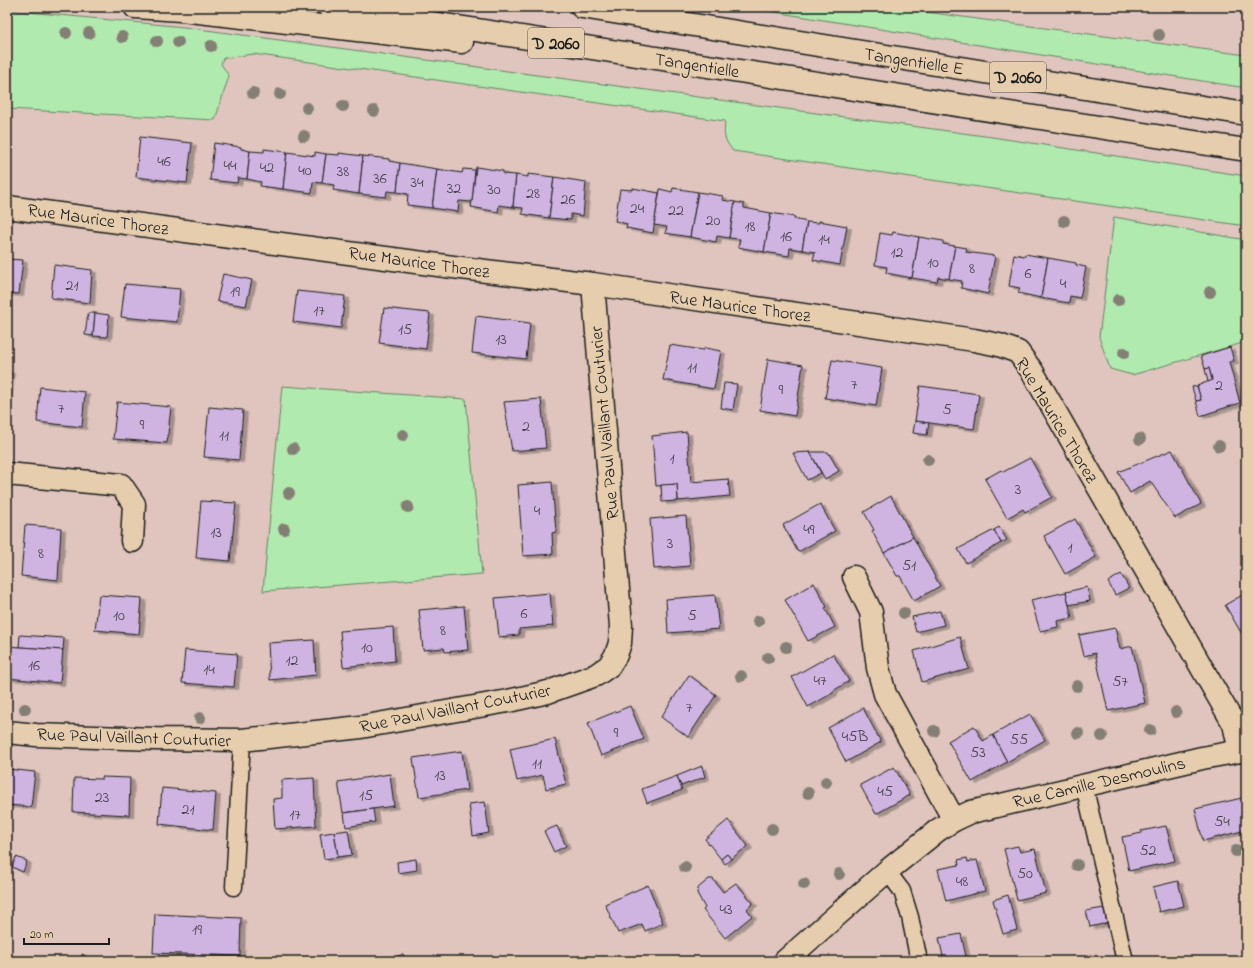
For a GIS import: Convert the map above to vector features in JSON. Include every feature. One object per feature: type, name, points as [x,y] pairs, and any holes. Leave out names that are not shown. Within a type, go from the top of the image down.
[{"type":"street","points":[[135,7],[181,10],[784,79]]},
{"type":"street","name":"Tangentielle","points":[[329,7],[1246,150]]},
{"type":"street","name":"Tangentielle E","points":[[582,7],[1246,114]]},
{"type":"street","name":"Rue Maurice Thorez","points":[[7,207],[453,267],[593,284],[974,340],[999,345],[1018,352],[1032,371],[1234,724],[1243,750]]},
{"type":"street","name":"Rue Paul Vaillant Couturier","points":[[7,732],[36,735],[242,740],[362,727],[508,701],[548,692],[596,675],[609,666],[616,655],[620,643],[621,626],[593,284]]},
{"type":"street","points":[[7,474],[121,485],[134,504],[132,541]]},
{"type":"street","points":[[854,577],[871,612],[878,668],[885,694],[954,820]]},
{"type":"street","name":"Rue Camille Desmoulins","points":[[787,960],[887,871],[938,830],[971,812],[1202,758],[1243,750]]},
{"type":"lane","points":[[234,887],[242,740]]},
{"type":"lane","points":[[1084,785],[1125,961]]},
{"type":"lane","points":[[887,871],[902,891],[910,917],[919,961]]},
{"type":"green space","points":[[743,7],[888,7],[1246,55],[1246,88]]},
{"type":"green space","points":[[7,10],[184,27],[992,137],[1246,176],[1246,226],[733,151],[727,143],[725,137],[725,121],[253,54],[223,58],[221,64],[229,76],[215,120],[7,109]]},
{"type":"green space","points":[[1114,217],[1246,240],[1246,342],[1132,375],[1110,369],[1099,337]]},
{"type":"green space","points":[[282,386],[466,399],[482,574],[263,591]]},
{"type":"building","points":[[140,137],[192,143],[187,183],[136,177]]},
{"type":"building","points":[[214,143],[241,147],[241,149],[250,151],[247,179],[238,178],[237,183],[210,180]]},
{"type":"building","points":[[264,149],[287,152],[283,189],[260,186],[261,182],[247,179],[250,151],[264,152]]},
{"type":"building","points":[[287,152],[315,156],[315,152],[326,154],[322,183],[313,182],[312,193],[283,189]]},
{"type":"building","points":[[339,153],[363,156],[359,194],[333,190],[334,185],[322,183],[326,154],[339,155]]},
{"type":"building","points":[[363,156],[389,159],[389,161],[400,163],[397,192],[387,191],[386,197],[359,194]]},
{"type":"building","points":[[400,163],[437,169],[432,208],[407,205],[408,194],[397,192]]},
{"type":"building","points":[[476,167],[503,171],[503,174],[516,175],[513,207],[499,205],[498,212],[471,207]]},
{"type":"building","points":[[437,169],[462,173],[463,169],[475,170],[472,202],[459,201],[458,212],[432,208]]},
{"type":"building","points":[[528,174],[554,177],[549,218],[522,214],[523,208],[513,207],[516,175],[528,177]]},
{"type":"building","points":[[554,177],[586,182],[583,216],[571,214],[571,220],[549,218]]},
{"type":"building","points":[[633,188],[659,193],[653,233],[626,228],[627,224],[615,221],[620,189],[632,190]]},
{"type":"building","points":[[673,188],[698,192],[690,237],[665,233],[667,227],[654,225],[660,189],[672,192]]},
{"type":"building","points":[[698,192],[723,196],[722,200],[735,202],[729,238],[717,236],[716,242],[690,237]]},
{"type":"building","points":[[735,202],[744,204],[744,208],[771,213],[764,252],[738,247],[740,239],[729,238]]},
{"type":"building","points":[[771,213],[795,217],[794,219],[807,222],[802,250],[790,248],[789,256],[764,252]]},
{"type":"building","points":[[819,221],[847,226],[840,265],[813,260],[815,252],[802,250],[807,222],[819,223]]},
{"type":"building","points":[[893,232],[919,237],[912,278],[886,273],[887,267],[875,265],[880,233],[892,235]]},
{"type":"building","points":[[919,237],[943,241],[943,244],[955,246],[949,279],[938,277],[937,282],[912,278]]},
{"type":"building","points":[[955,246],[967,248],[966,252],[995,256],[988,294],[961,288],[962,281],[949,279]]},
{"type":"building","points":[[1014,254],[1024,256],[1025,254],[1048,258],[1041,298],[1018,293],[1020,288],[1009,286]]},
{"type":"building","points":[[1048,258],[1076,263],[1076,265],[1086,267],[1080,298],[1070,296],[1069,303],[1041,298]]},
{"type":"building","points":[[7,259],[23,260],[19,294],[7,293]]},
{"type":"building","points":[[54,265],[92,270],[90,303],[51,298]]},
{"type":"building","points":[[223,274],[252,280],[246,306],[217,301]]},
{"type":"building","points":[[125,284],[180,289],[177,322],[121,317]]},
{"type":"building","points":[[297,291],[345,296],[341,328],[293,322]]},
{"type":"building","points":[[384,308],[430,313],[426,349],[379,343]]},
{"type":"building","points":[[88,313],[95,313],[93,336],[85,335]]},
{"type":"building","points":[[95,313],[109,315],[107,337],[93,336]]},
{"type":"building","points":[[476,316],[530,323],[526,359],[472,353]]},
{"type":"building","points":[[670,345],[721,351],[714,389],[663,380]]},
{"type":"building","points":[[1230,347],[1234,361],[1229,362],[1240,403],[1200,416],[1196,401],[1201,400],[1197,386],[1212,380],[1209,368],[1205,369],[1201,356]]},
{"type":"building","points":[[768,359],[803,365],[795,416],[760,410]]},
{"type":"building","points":[[832,360],[882,368],[876,406],[825,398]]},
{"type":"building","points":[[1209,368],[1212,380],[1208,382],[1205,369]]},
{"type":"building","points":[[7,370],[10,371],[7,400]]},
{"type":"building","points":[[724,383],[737,384],[733,410],[721,408]]},
{"type":"building","points":[[920,386],[979,394],[974,429],[915,421]]},
{"type":"building","points":[[1197,386],[1201,400],[1196,401],[1192,387]]},
{"type":"building","points":[[40,387],[85,392],[82,427],[37,422]]},
{"type":"building","points":[[541,399],[546,448],[512,451],[504,402]]},
{"type":"building","points":[[117,402],[171,407],[167,443],[113,439]]},
{"type":"building","points":[[209,407],[243,410],[239,460],[204,457]]},
{"type":"building","points":[[915,421],[929,423],[927,435],[913,433]]},
{"type":"building","points":[[687,432],[691,482],[728,479],[730,496],[678,501],[677,484],[656,486],[652,436]]},
{"type":"building","points":[[1172,450],[1201,504],[1175,518],[1150,481],[1130,493],[1118,472]]},
{"type":"building","points":[[810,452],[821,473],[807,480],[793,453]]},
{"type":"building","points":[[810,452],[828,452],[839,471],[825,479]]},
{"type":"building","points":[[1030,458],[1052,497],[1025,512],[1023,509],[1007,518],[985,479],[1001,470],[1003,472]]},
{"type":"building","points":[[552,482],[556,532],[552,533],[553,554],[523,556],[518,485]]},
{"type":"building","points":[[677,484],[678,501],[662,502],[661,485]]},
{"type":"building","points":[[891,496],[913,537],[884,553],[864,512]]},
{"type":"building","points":[[201,501],[236,503],[230,561],[196,558]]},
{"type":"building","points":[[820,504],[835,531],[798,552],[783,525]]},
{"type":"building","points":[[686,516],[690,566],[654,569],[650,519]]},
{"type":"building","points":[[1075,519],[1096,557],[1065,574],[1044,536]]},
{"type":"building","points":[[25,525],[61,528],[58,580],[21,576]]},
{"type":"building","points":[[999,527],[1007,540],[1001,543],[994,530]]},
{"type":"building","points":[[994,530],[1001,543],[966,563],[958,549]]},
{"type":"building","points":[[913,537],[940,586],[914,601],[900,576],[897,576],[884,553]]},
{"type":"building","points":[[1121,574],[1129,588],[1115,595],[1108,582]]},
{"type":"building","points":[[814,583],[827,607],[825,608],[835,627],[808,641],[785,600]]},
{"type":"building","points":[[1087,587],[1090,601],[1069,605],[1066,592]]},
{"type":"building","points":[[1066,592],[1072,618],[1057,621],[1058,627],[1040,631],[1031,600]]},
{"type":"building","points":[[550,593],[553,626],[519,629],[519,635],[499,637],[495,598]]},
{"type":"building","points":[[1246,593],[1246,641],[1225,605]]},
{"type":"building","points":[[99,595],[142,598],[139,634],[95,630]]},
{"type":"building","points":[[715,595],[719,629],[668,633],[666,599]]},
{"type":"building","points":[[464,606],[468,650],[445,652],[444,648],[423,650],[419,610]]},
{"type":"building","points":[[940,611],[944,625],[916,632],[912,617]]},
{"type":"building","points":[[393,627],[395,661],[343,667],[340,631]]},
{"type":"building","points":[[1115,628],[1120,649],[1132,646],[1145,703],[1108,711],[1095,653],[1084,656],[1079,635]]},
{"type":"building","points":[[20,635],[64,638],[63,650],[19,647]]},
{"type":"building","points":[[960,637],[969,669],[922,682],[914,651]]},
{"type":"building","points":[[314,640],[316,675],[270,680],[268,643]]},
{"type":"building","points":[[7,646],[63,650],[60,683],[7,678]]},
{"type":"building","points":[[185,650],[237,654],[234,687],[182,683]]},
{"type":"building","points":[[833,654],[849,681],[833,691],[833,693],[808,707],[792,677]]},
{"type":"building","points":[[689,675],[716,695],[688,737],[661,717]]},
{"type":"building","points":[[630,706],[644,739],[601,756],[588,723]]},
{"type":"building","points":[[863,708],[881,742],[846,762],[828,728]]},
{"type":"building","points":[[1030,714],[1045,740],[1007,762],[993,735]]},
{"type":"building","points":[[974,726],[983,741],[993,735],[1007,762],[972,782],[948,741]]},
{"type":"building","points":[[555,739],[566,784],[546,789],[543,775],[517,781],[510,749]]},
{"type":"building","points":[[462,751],[467,790],[419,797],[413,758]]},
{"type":"building","points":[[702,766],[705,777],[681,786],[677,776]]},
{"type":"building","points":[[894,767],[910,795],[876,814],[860,785]]},
{"type":"building","points":[[7,769],[35,772],[31,807],[7,805]]},
{"type":"building","points":[[390,774],[394,806],[343,813],[338,782]]},
{"type":"building","points":[[677,776],[682,790],[647,803],[642,789]]},
{"type":"building","points":[[102,777],[130,778],[129,815],[73,812],[74,778],[102,779]]},
{"type":"building","points":[[314,778],[316,826],[275,829],[273,799],[282,798],[282,780]]},
{"type":"building","points":[[162,788],[216,793],[213,830],[159,824]]},
{"type":"building","points":[[1246,797],[1246,830],[1203,841],[1195,809]]},
{"type":"building","points":[[485,802],[489,833],[473,836],[469,804]]},
{"type":"building","points":[[373,809],[375,822],[346,827],[344,813]]},
{"type":"building","points":[[728,820],[748,846],[731,859],[727,854],[721,859],[705,839]]},
{"type":"building","points":[[557,826],[566,846],[554,852],[544,831]]},
{"type":"building","points":[[1166,826],[1175,861],[1129,871],[1122,837],[1142,833],[1141,831]]},
{"type":"building","points":[[348,830],[352,855],[338,857],[334,832]]},
{"type":"building","points":[[334,832],[338,857],[324,859],[320,834]]},
{"type":"building","points":[[1018,846],[1020,852],[1035,849],[1046,893],[1017,900],[1004,849]]},
{"type":"building","points":[[727,854],[731,859],[725,864],[721,859]]},
{"type":"building","points":[[16,857],[27,861],[23,872],[12,867]]},
{"type":"building","points":[[967,858],[968,862],[977,860],[985,891],[946,901],[938,869],[959,865],[958,860]]},
{"type":"building","points":[[416,859],[417,870],[398,873],[397,862]]},
{"type":"building","points":[[709,879],[713,879],[723,892],[736,883],[753,903],[747,909],[752,916],[725,938],[703,910],[705,908],[697,893],[698,888]]},
{"type":"building","points":[[1178,881],[1184,906],[1159,912],[1153,887]]},
{"type":"building","points":[[648,885],[663,923],[645,931],[642,924],[618,933],[605,904]]},
{"type":"building","points":[[1008,895],[1017,930],[1003,934],[993,900]]},
{"type":"building","points":[[1104,908],[1107,923],[1090,927],[1086,911]]},
{"type":"building","points":[[155,914],[241,918],[240,956],[153,953]]},
{"type":"building","points":[[961,934],[967,961],[944,961],[939,938]]},
{"type":"building","points":[[82,954],[84,955],[93,961],[82,961]]},
{"type":"building","points":[[403,954],[406,961],[387,961]]}]
